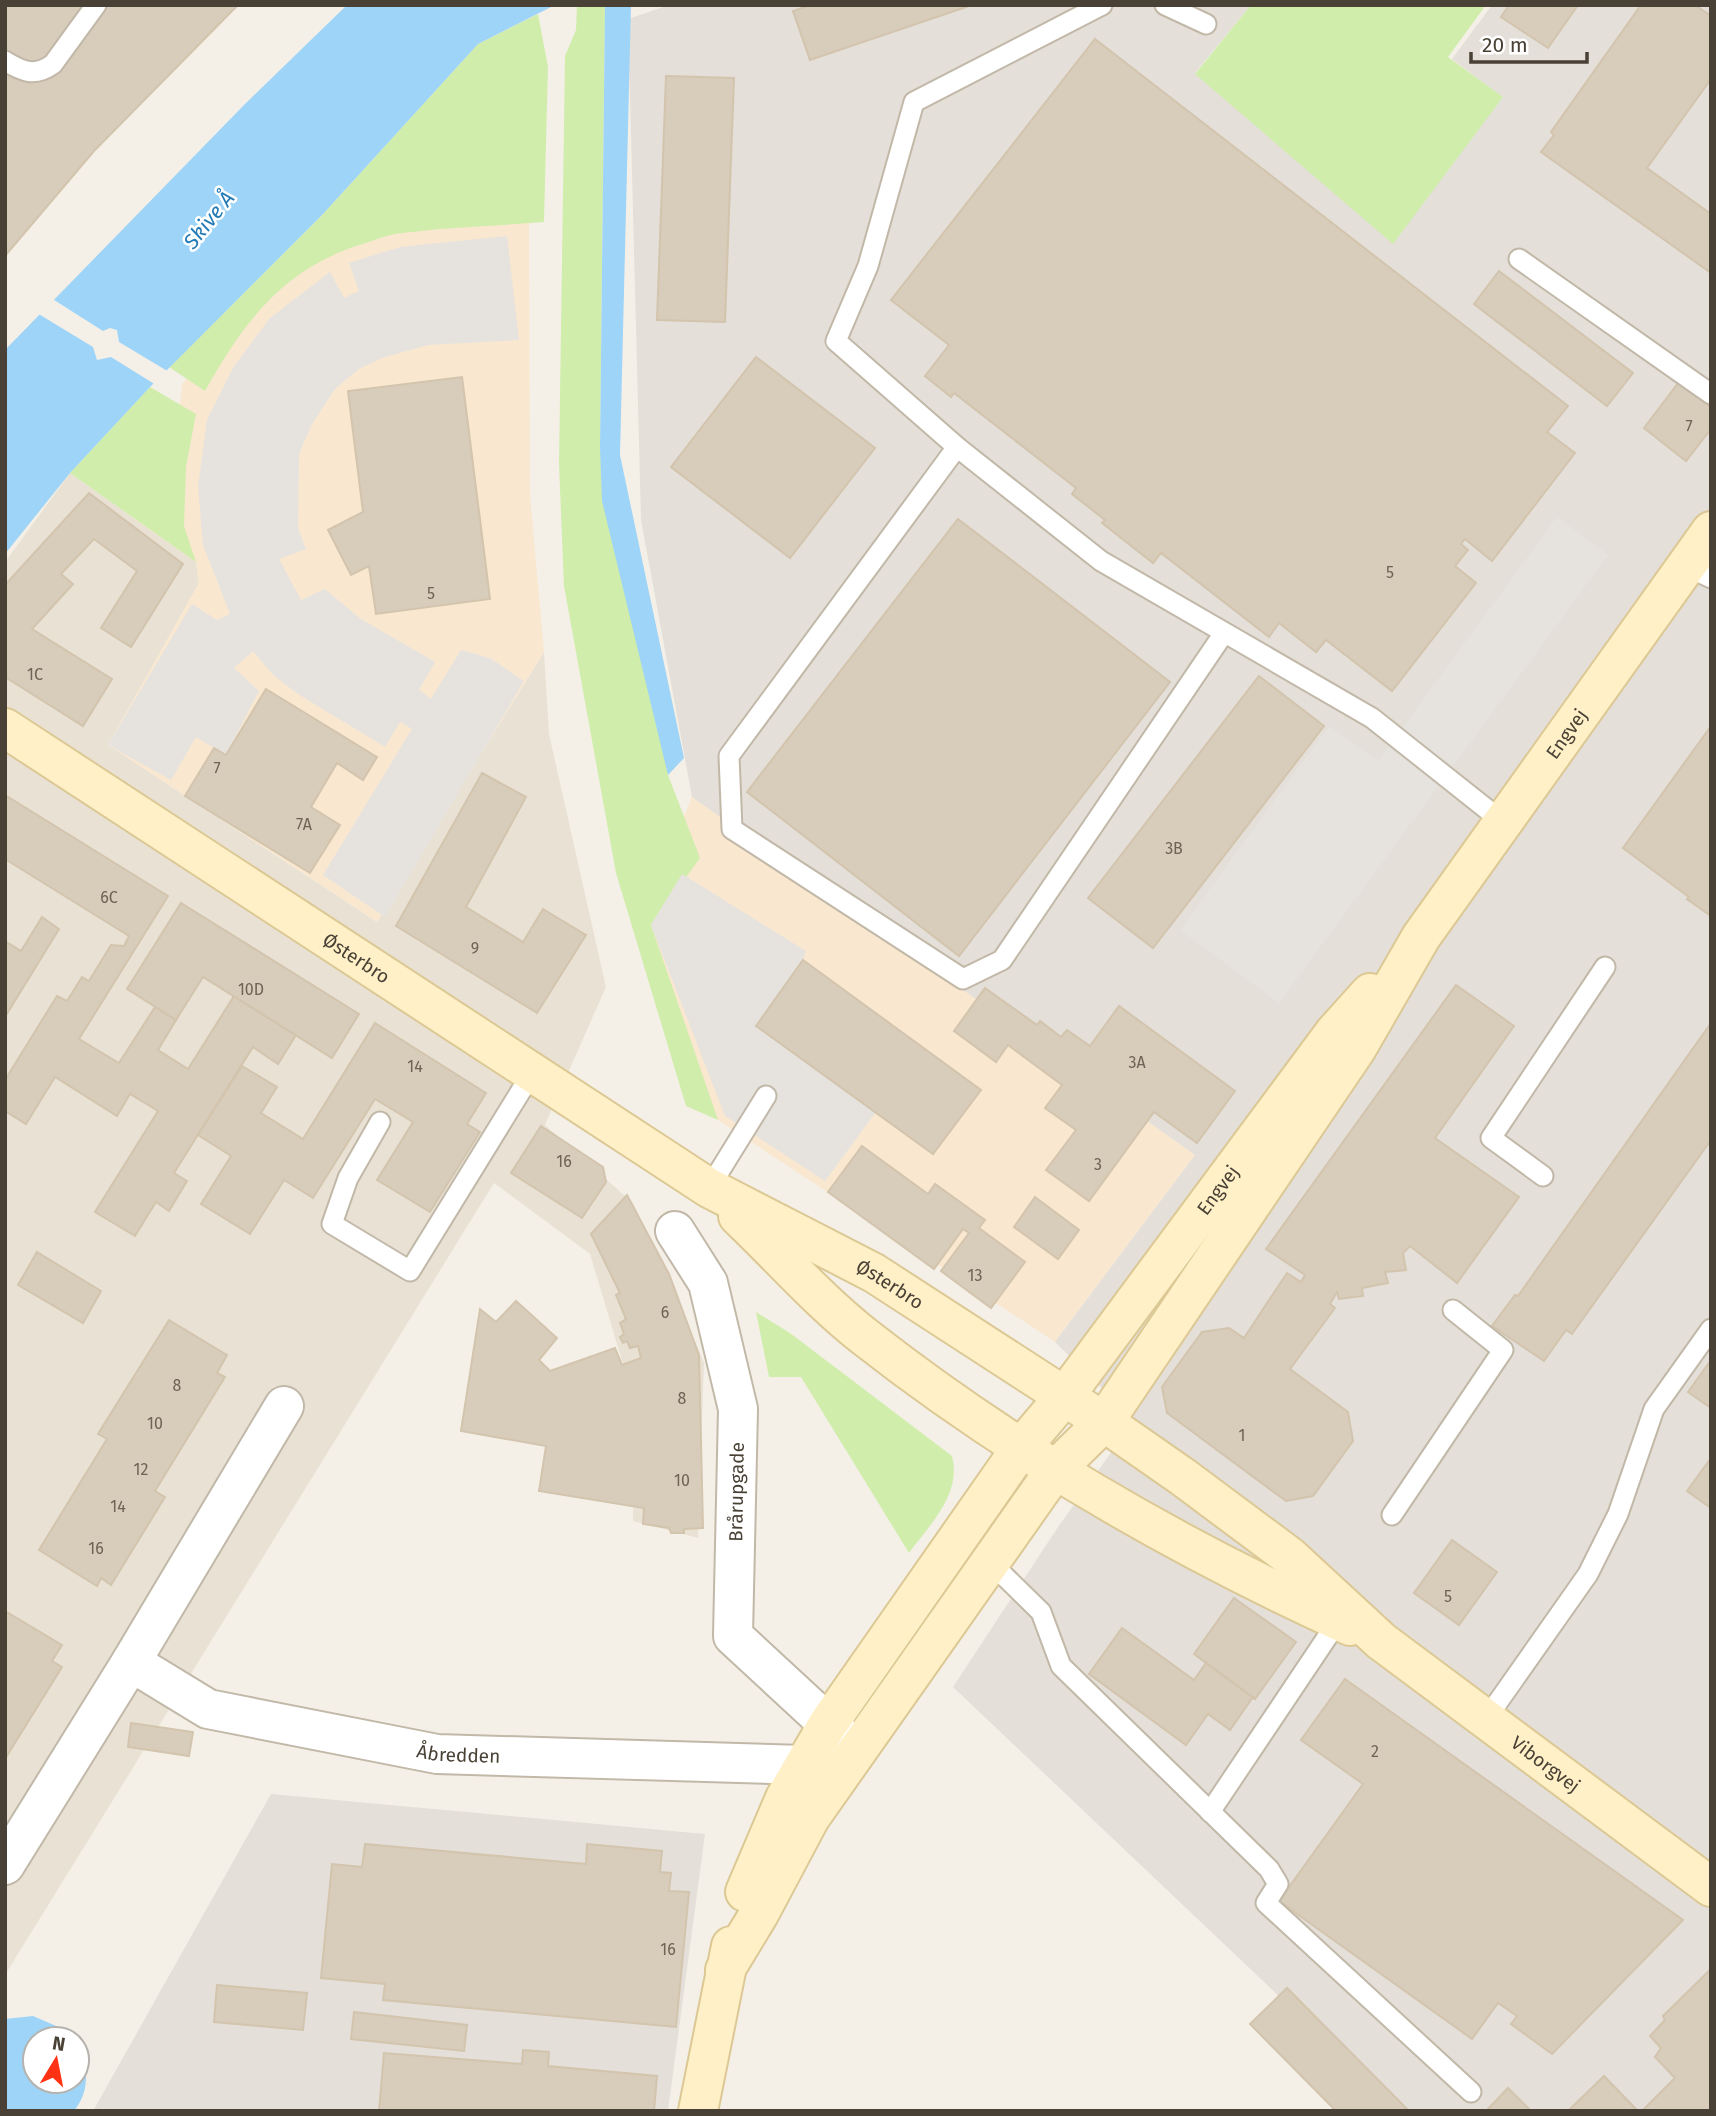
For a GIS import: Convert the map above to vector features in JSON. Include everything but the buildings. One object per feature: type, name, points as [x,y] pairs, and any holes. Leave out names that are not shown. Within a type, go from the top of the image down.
[{"type":"street","name":"Engvej","points":[[1055,1470],[1104,1422],[1357,1048],[1421,937],[1503,822],[1698,572],[1711,531]]},
{"type":"street","name":"Østerbro","points":[[5,728],[709,1188],[874,1273],[1064,1397]]},
{"type":"street","name":"Engvej","points":[[1021,1448],[1064,1397],[1334,1033],[1421,937]]},
{"type":"street","name":"Østerbro","points":[[709,1188],[863,1336],[1021,1448]]},
{"type":"street","name":"Brårupgade","points":[[675,1231],[708,1283],[738,1409],[733,1636],[857,1750]]},
{"type":"street","name":"Viborgvej","points":[[1064,1397],[1183,1477],[1289,1556],[1381,1641],[1711,1887]]},
{"type":"street","points":[[5,1865],[131,1662],[284,1406]]},
{"type":"street","name":"Viborgvej","points":[[1021,1448],[1246,1579],[1381,1641]]},
{"type":"street","points":[[698,2111],[725,1969],[742,1900],[785,1798],[828,1724],[1021,1448]]},
{"type":"street","points":[[725,1969],[759,1914],[810,1818],[1055,1470]]},
{"type":"street","name":"Åbredden","points":[[131,1662],[208,1709],[438,1754],[804,1765]]},
{"type":"lane","points":[[1102,5],[914,102],[868,266],[836,341],[957,447],[1101,561],[1372,718],[1503,822]]},
{"type":"lane","points":[[1165,5],[1206,24]]},
{"type":"lane","points":[[5,61],[27,72],[44,71],[53,64],[96,6]]},
{"type":"lane","points":[[1519,259],[1711,394]]},
{"type":"lane","points":[[957,447],[729,756],[732,829],[963,979],[1002,960],[1224,633]]},
{"type":"lane","points":[[1543,1176],[1491,1138],[1605,967]]},
{"type":"lane","points":[[380,1122],[348,1178],[332,1224],[410,1271],[532,1073]]},
{"type":"lane","points":[[709,1188],[766,1096]]},
{"type":"lane","points":[[1392,1515],[1503,1350],[1453,1310]]},
{"type":"lane","points":[[1486,1719],[1588,1574],[1618,1514],[1654,1409],[1711,1329]]},
{"type":"lane","points":[[991,1563],[1041,1612],[1061,1666],[1269,1869],[1278,1884],[1266,1903],[1471,2092]]},
{"type":"lane","points":[[1210,1812],[1338,1621]]},
{"type":"shaded area","points":[[669,5],[1251,5],[1195,73],[1502,97],[1452,59],[1492,5],[1711,5],[1711,2111],[1400,2111],[953,1687],[1056,1530],[1134,1420],[1055,1342],[1195,1155],[692,797],[641,520],[628,19]]},
{"type":"shaded area","points":[[529,217],[530,495],[544,652],[377,922],[108,745],[199,583],[196,562],[133,518],[174,460],[182,385],[222,321],[300,251],[385,224]]},
{"type":"shaded area","points":[[507,236],[519,340],[428,345],[382,358],[359,369],[335,389],[312,424],[299,454],[298,528],[306,549],[279,559],[301,600],[325,589],[361,619],[435,662],[419,690],[431,699],[461,650],[490,658],[524,681],[385,917],[323,875],[412,729],[400,722],[385,747],[298,694],[273,675],[253,651],[234,668],[259,691],[226,755],[196,737],[171,780],[108,745],[192,604],[217,620],[230,614],[203,545],[198,486],[207,420],[234,366],[270,318],[330,272],[344,298],[359,291],[349,263],[400,247]]},
{"type":"shaded area","points":[[70,473],[196,562],[199,583],[108,745],[377,922],[544,652],[549,734],[606,987],[545,1125],[633,1203],[704,1363],[698,1538],[633,1521],[635,1404],[590,1254],[494,1183],[5,1975],[5,562]]},
{"type":"shaded area","points":[[1557,517],[1608,555],[1279,1003],[1180,930],[1329,726],[1378,761]]},
{"type":"shaded area","points":[[692,797],[1195,1155],[1055,1342],[718,1120],[637,931]]},
{"type":"shaded area","points":[[682,874],[806,951],[803,960],[756,1026],[876,1112],[825,1181],[725,1116],[651,925]]},
{"type":"shaded area","points":[[271,1794],[705,1834],[668,2111],[93,2111]]},
{"type":"green space","points":[[577,5],[605,5],[600,448],[668,775],[700,858],[651,925],[718,1120],[686,1106],[616,873],[564,586],[559,464],[565,56],[576,30]]},
{"type":"green space","points":[[1251,5],[1486,5],[1448,57],[1503,97],[1393,244],[1195,74]]},
{"type":"green space","points":[[538,14],[548,67],[544,222],[413,232],[390,235],[359,245],[308,269],[286,284],[267,302],[234,343],[205,391],[169,367],[323,214],[478,44]]},
{"type":"green space","points":[[150,387],[196,414],[186,467],[184,526],[196,562],[70,473]]},
{"type":"green space","points":[[756,1312],[790,1333],[952,1456],[954,1470],[948,1496],[909,1553],[801,1377],[769,1377]]},
{"type":"water","name":"Skive Å","points":[[347,5],[555,5],[478,44],[323,214],[150,387],[70,473],[5,554],[5,350],[244,105]]},
{"type":"water","points":[[605,5],[631,5],[620,455],[684,758],[668,775],[602,501],[600,448]]},
{"type":"water","points":[[33,2016],[54,2025],[21,2025],[21,2095],[83,2095],[74,2111],[5,2111],[5,2019]]},
{"type":"pier","points":[[51,298],[103,331],[110,328],[117,330],[119,342],[169,372],[156,385],[111,357],[97,360],[93,347],[37,313]]}]
